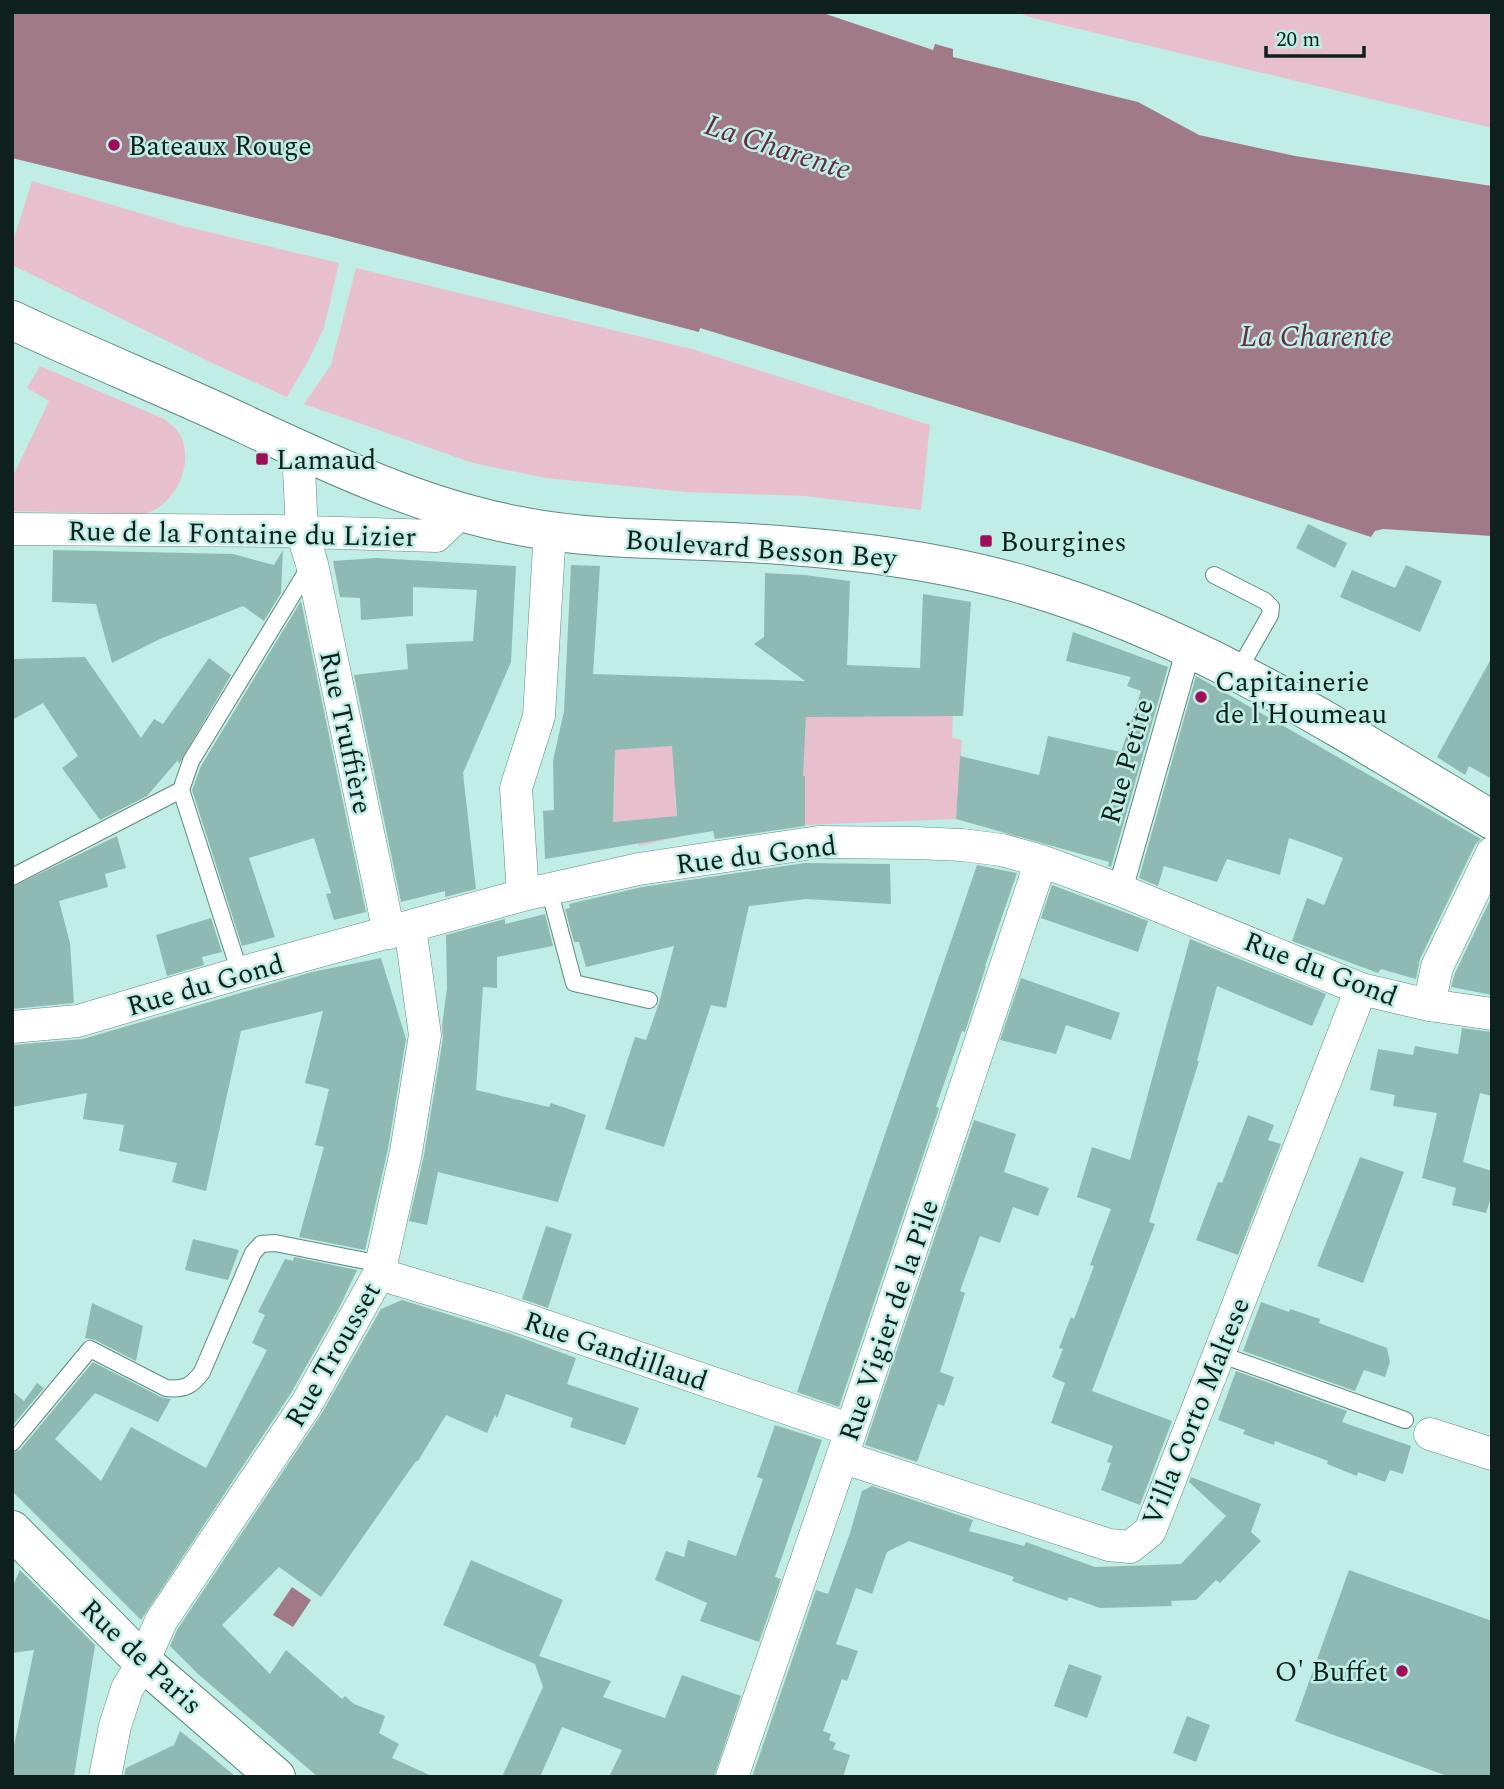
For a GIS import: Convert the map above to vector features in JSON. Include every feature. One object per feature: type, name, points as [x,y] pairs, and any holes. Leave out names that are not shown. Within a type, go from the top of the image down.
[{"type":"main road","name":"Boulevard Besson Bey","points":[[12,320],[374,482],[461,512],[519,526],[586,536],[762,544],[876,554],[944,565],[1043,591],[1130,621],[1238,671],[1304,707],[1492,820]]},
{"type":"main road","name":"Rue de Paris","points":[[12,1530],[143,1662],[276,1777]]},
{"type":"street","name":"Rue Truffière","points":[[299,449],[302,532],[400,930]]},
{"type":"street","name":"Rue de la Fontaine du Lizier","points":[[12,529],[436,536],[461,512]]},
{"type":"street","points":[[536,892],[516,788],[539,716],[550,530]]},
{"type":"street","name":"Rue Petite","points":[[1120,890],[1189,648]]},
{"type":"street","name":"Rue du Gond","points":[[12,1027],[78,1021],[240,973],[536,892],[639,869],[819,842],[962,845],[1002,850],[1120,890],[1361,989],[1429,1005],[1492,1014]]},
{"type":"street","points":[[1429,1005],[1437,967],[1492,853]]},
{"type":"street","name":"Rue Vigier de la Pile","points":[[732,1777],[1041,862]]},
{"type":"street","name":"Rue Trousset","points":[[105,1777],[115,1726],[127,1689],[143,1662],[161,1621],[307,1403],[380,1269],[406,1152],[425,1035],[400,930]]},
{"type":"street","name":"Villa Corto Maltese","points":[[847,1443],[1109,1545],[1130,1547],[1150,1531],[1361,989]]},
{"type":"street","name":"Rue Gandillaud","points":[[380,1269],[492,1307],[847,1443]]},
{"type":"street","points":[[1417,1427],[1492,1454]]},
{"type":"lane","points":[[240,973],[181,790],[191,761],[312,564]]},
{"type":"lane","points":[[1214,575],[1265,601],[1271,607],[1238,671]]},
{"type":"lane","points":[[12,877],[181,790]]},
{"type":"lane","points":[[536,892],[574,983],[649,1000]]},
{"type":"lane","points":[[12,1443],[90,1349],[166,1388],[179,1390],[194,1384],[202,1372],[253,1253],[261,1244],[275,1243],[380,1269]]},
{"type":"lane","points":[[1220,1354],[1417,1427]]},
{"type":"shaded area","points":[[1014,12],[1492,12],[1492,128],[1037,19]]},
{"type":"shaded area","points":[[32,181],[183,226],[339,263],[324,328],[287,397],[12,265],[12,244]]},
{"type":"shaded area","points":[[356,268],[692,349],[930,425],[921,510],[804,496],[686,492],[545,478],[473,463],[304,404],[331,365]]},
{"type":"shaded area","points":[[40,366],[164,419],[177,430],[183,441],[184,467],[174,492],[165,502],[155,510],[143,514],[12,511],[12,478],[49,401],[27,388]]},
{"type":"shaded area","points":[[953,714],[952,738],[962,740],[956,819],[805,825],[805,776],[675,793],[678,837],[639,846],[635,820],[613,822],[615,750],[727,741],[805,742],[806,715]]},
{"type":"water","name":"La Charente","points":[[12,12],[820,12],[933,50],[935,44],[953,49],[953,57],[1138,102],[1199,135],[1295,156],[1492,186],[1492,536],[1383,529],[1375,531],[1371,537],[1100,450],[700,328],[699,332],[325,235],[12,158]]},
{"type":"water","points":[[292,1587],[311,1600],[293,1627],[273,1615]]},
{"type":"building","points":[[1308,524],[1347,543],[1335,568],[1296,548]]},
{"type":"building","points":[[53,550],[233,554],[274,565],[283,550],[281,593],[264,621],[243,606],[160,639],[112,663],[96,604],[52,602]]},
{"type":"building","points":[[376,558],[516,566],[511,662],[463,773],[476,889],[445,897],[445,891],[401,902],[354,675],[408,669],[406,644],[473,641],[477,590],[413,587],[413,616],[361,620],[360,598],[340,597],[333,561]]},
{"type":"building","points":[[571,565],[600,566],[593,674],[805,681],[754,644],[764,637],[765,573],[850,581],[847,665],[920,668],[923,594],[971,602],[963,716],[806,717],[803,776],[805,826],[715,839],[713,831],[545,859],[543,811],[554,810],[553,761],[564,711]],"holes":[[[672,746],[677,816],[613,822],[615,750]]]},
{"type":"building","points":[[1406,565],[1442,581],[1420,632],[1340,597],[1352,570],[1395,588]]},
{"type":"building","points":[[301,601],[366,912],[334,920],[326,894],[331,893],[314,838],[249,858],[275,937],[242,946],[192,790],[201,766]]},
{"type":"building","points":[[1073,632],[1168,667],[1111,867],[1108,866],[1109,862],[956,819],[960,756],[1039,775],[1048,736],[1121,752],[1141,691],[1127,686],[1131,677],[1066,661]]},
{"type":"building","points":[[85,657],[141,738],[154,719],[163,724],[209,658],[231,675],[179,764],[178,760],[147,796],[100,820],[62,768],[78,756],[43,703],[12,720],[12,659]]},
{"type":"building","points":[[1492,657],[1492,779],[1469,766],[1465,775],[1437,757]]},
{"type":"building","points":[[1196,676],[1481,839],[1475,845],[1420,959],[1416,979],[1381,969],[1378,973],[1292,941],[1307,898],[1324,905],[1343,858],[1315,847],[1289,838],[1280,875],[1227,859],[1217,882],[1164,866],[1158,886],[1139,878]]},
{"type":"building","points":[[117,836],[126,868],[105,874],[108,887],[59,901],[70,943],[74,1003],[12,1009],[12,887]]},
{"type":"building","points":[[805,863],[890,864],[891,904],[806,899],[749,906],[726,1008],[711,1005],[664,1147],[605,1129],[635,1037],[646,1040],[674,946],[586,967],[579,942],[574,942],[565,909],[570,908],[569,904],[642,887]]},
{"type":"building","points":[[977,865],[1017,873],[965,1032],[962,1031],[936,1107],[939,1108],[839,1407],[797,1392]]},
{"type":"building","points":[[1052,885],[1148,921],[1138,952],[1041,918]]},
{"type":"building","points":[[1492,896],[1492,995],[1451,987],[1455,973]]},
{"type":"building","points":[[545,914],[553,946],[497,957],[497,988],[483,987],[476,1090],[549,1107],[551,1103],[586,1115],[558,1202],[438,1172],[427,1225],[409,1221],[424,1155],[443,1038],[447,988],[446,935],[505,919],[505,924]]},
{"type":"building","points":[[211,918],[222,952],[202,957],[204,965],[167,976],[156,935]]},
{"type":"building","points":[[1190,939],[1326,994],[1312,1026],[1217,986],[1199,1061],[1149,1222],[1155,1224],[1092,1391],[1172,1421],[1140,1505],[1101,1490],[1111,1463],[1107,1462],[1113,1446],[1051,1423],[1065,1383],[1052,1377],[1063,1349],[1059,1348],[1071,1317],[1074,1319],[1094,1266],[1090,1265],[1111,1209],[1077,1197],[1092,1147],[1130,1160]]},
{"type":"building","points":[[381,958],[406,1039],[388,1149],[365,1250],[299,1237],[324,1147],[315,1145],[329,1089],[305,1083],[323,1011],[241,1031],[206,1191],[172,1182],[177,1163],[119,1151],[124,1125],[83,1119],[87,1093],[12,1107],[12,1045],[83,1039],[312,972]]},
{"type":"building","points":[[1021,978],[1120,1013],[1111,1040],[1066,1025],[1056,1054],[1000,1040]]},
{"type":"building","points":[[1462,1028],[1492,1032],[1492,1096],[1480,1093],[1463,1162],[1492,1171],[1492,1194],[1486,1213],[1452,1205],[1456,1188],[1422,1178],[1437,1113],[1393,1106],[1395,1095],[1370,1090],[1378,1049],[1413,1055],[1415,1046],[1458,1054]]},
{"type":"building","points":[[1248,1115],[1274,1125],[1268,1140],[1281,1144],[1238,1255],[1196,1240],[1218,1182],[1222,1183]]},
{"type":"building","points":[[974,1120],[1016,1134],[1004,1172],[1049,1188],[1038,1216],[1013,1207],[1000,1243],[980,1236],[960,1291],[965,1293],[940,1372],[954,1377],[944,1406],[938,1404],[917,1462],[865,1445]]},
{"type":"building","points":[[1360,1157],[1404,1172],[1363,1283],[1317,1266]]},
{"type":"building","points":[[546,1226],[572,1234],[548,1308],[522,1299]]},
{"type":"building","points":[[193,1239],[239,1250],[228,1280],[185,1270]]},
{"type":"building","points":[[294,1257],[357,1270],[291,1393],[141,1620],[12,1491],[12,1453],[20,1450],[93,1362],[161,1397],[171,1399],[158,1422],[95,1393],[55,1439],[101,1481],[131,1427],[206,1468],[267,1350],[252,1343],[265,1315],[258,1312],[285,1259],[293,1261]]},
{"type":"building","points":[[402,1300],[511,1334],[576,1358],[567,1384],[639,1408],[625,1445],[570,1427],[573,1418],[506,1394],[497,1418],[495,1415],[487,1433],[446,1415],[418,1461],[321,1597],[279,1567],[222,1625],[270,1674],[286,1650],[342,1699],[345,1696],[354,1704],[385,1716],[379,1733],[399,1744],[392,1758],[434,1777],[318,1777],[197,1673],[170,1646],[177,1630],[322,1413],[381,1309]]},
{"type":"building","points":[[1261,1302],[1320,1319],[1319,1323],[1387,1348],[1390,1362],[1385,1377],[1364,1370],[1355,1391],[1243,1351]]},
{"type":"building","points":[[92,1303],[143,1326],[136,1361],[95,1340],[85,1338]]},
{"type":"building","points":[[1236,1371],[1347,1411],[1342,1422],[1411,1446],[1403,1474],[1390,1470],[1385,1482],[1358,1472],[1357,1476],[1327,1464],[1328,1461],[1275,1441],[1274,1445],[1243,1434],[1245,1430],[1218,1420]]},
{"type":"building","points":[[37,1383],[44,1388],[12,1426],[12,1391],[24,1401]]},
{"type":"building","points":[[775,1425],[822,1440],[775,1577],[781,1579],[759,1642],[700,1621],[707,1603],[655,1580],[666,1551],[684,1557],[688,1540],[736,1556],[763,1479],[757,1477]]},
{"type":"building","points":[[1191,1477],[1261,1504],[1251,1532],[1261,1541],[1220,1583],[1216,1580],[1196,1600],[1171,1601],[1172,1606],[1100,1608],[1069,1597],[1067,1601],[1012,1581],[1014,1577],[909,1541],[887,1552],[872,1594],[856,1588],[836,1644],[858,1651],[847,1681],[842,1679],[823,1731],[831,1734],[829,1740],[836,1743],[833,1749],[850,1755],[843,1777],[752,1777],[816,1590],[828,1594],[862,1491],[872,1486],[973,1520],[969,1531],[1024,1546],[1026,1542],[1095,1567],[1181,1564],[1226,1516],[1189,1482]]},
{"type":"building","points":[[471,1560],[563,1600],[539,1656],[611,1681],[603,1697],[665,1718],[682,1675],[741,1696],[714,1777],[609,1777],[622,1750],[562,1727],[540,1777],[502,1777],[543,1687],[535,1664],[443,1625]]},
{"type":"building","points":[[20,1570],[95,1645],[74,1777],[12,1777],[12,1755],[34,1650],[12,1653],[12,1594]]},
{"type":"building","name":"O' Buffet","points":[[1349,1570],[1492,1621],[1492,1777],[1450,1777],[1295,1721]]},
{"type":"building","points":[[1069,1664],[1102,1676],[1087,1718],[1054,1706]]},
{"type":"building","points":[[1187,1716],[1210,1725],[1196,1762],[1173,1753]]},
{"type":"building","points":[[180,1731],[236,1777],[124,1777],[126,1768],[174,1745]]},
{"type":"place","name":"Bateaux Rouge","points":[[114,145]]},
{"type":"place","name":"Lamaud","points":[[262,459]]},
{"type":"place","name":"Bourgines","points":[[986,541]]},
{"type":"place","name":"Capitainerie de l'Houmeau","points":[[1201,697]]},
{"type":"place","name":"O' Buffet","points":[[1402,1671]]}]
